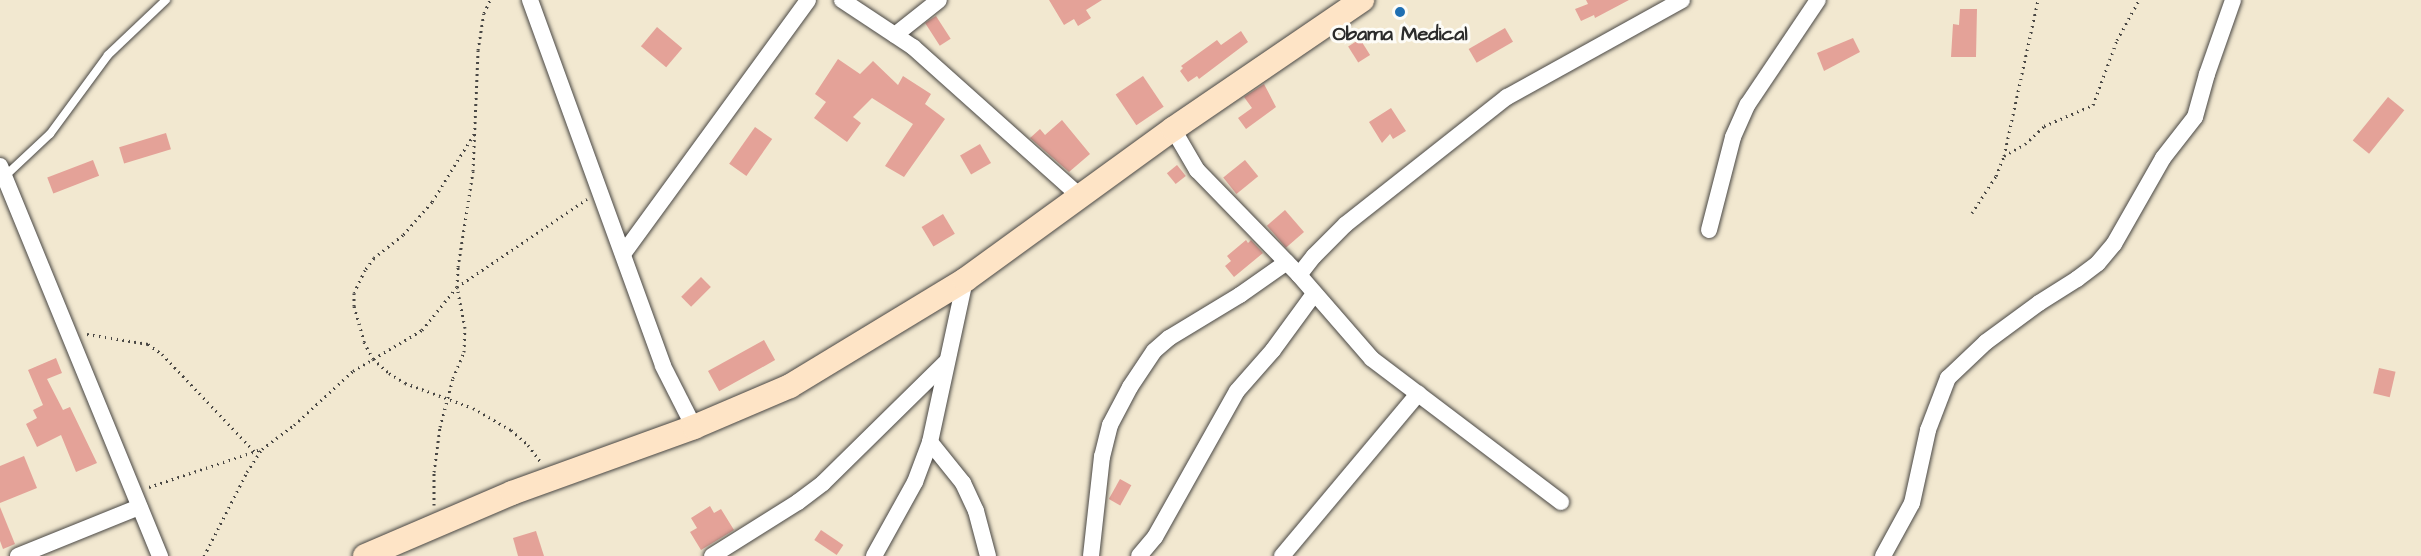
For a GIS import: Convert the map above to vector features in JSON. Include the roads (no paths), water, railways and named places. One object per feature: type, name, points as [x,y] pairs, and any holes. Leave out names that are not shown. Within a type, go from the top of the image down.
[{"type":"street","points":[[530,0],[663,366],[694,427]]},
{"type":"street","points":[[623,254],[808,0]]},
{"type":"street","points":[[842,0],[913,47],[1081,197]]},
{"type":"street","points":[[895,34],[939,0]]},
{"type":"street","points":[[365,556],[570,470],[694,427],[790,386],[965,280],[1173,129],[1362,0]]},
{"type":"street","points":[[1299,275],[1314,256],[1346,224],[1507,97],[1682,0]]},
{"type":"street","points":[[1709,230],[1733,137],[1748,104],[1818,0]]},
{"type":"street","points":[[1883,556],[1912,503],[1928,430],[1948,378],[1986,342],[2078,279],[2114,244],[2163,158],[2195,117],[2207,74],[2233,0]]},
{"type":"street","points":[[1173,129],[1197,170],[1299,275],[1371,359],[1561,502]]},
{"type":"street","points":[[2,172],[160,556]]},
{"type":"street","points":[[1091,556],[1102,458],[1110,425],[1130,387],[1154,351],[1168,338],[1240,295],[1287,262]]},
{"type":"street","points":[[874,556],[915,482],[930,442],[965,280]]},
{"type":"street","points":[[1139,556],[1155,537],[1237,391],[1273,350],[1314,294]]},
{"type":"street","points":[[712,556],[798,502],[823,483],[946,362]]},
{"type":"street","points":[[1282,556],[1418,394]]},
{"type":"street","points":[[930,442],[963,483],[976,512],[988,556]]},
{"type":"street","points":[[18,556],[136,500]]},
{"type":"lane","points":[[2,172],[50,134],[108,55],[166,0]]},
{"type":"place","name":"Obama Medical","points":[[1400,12]]}]
